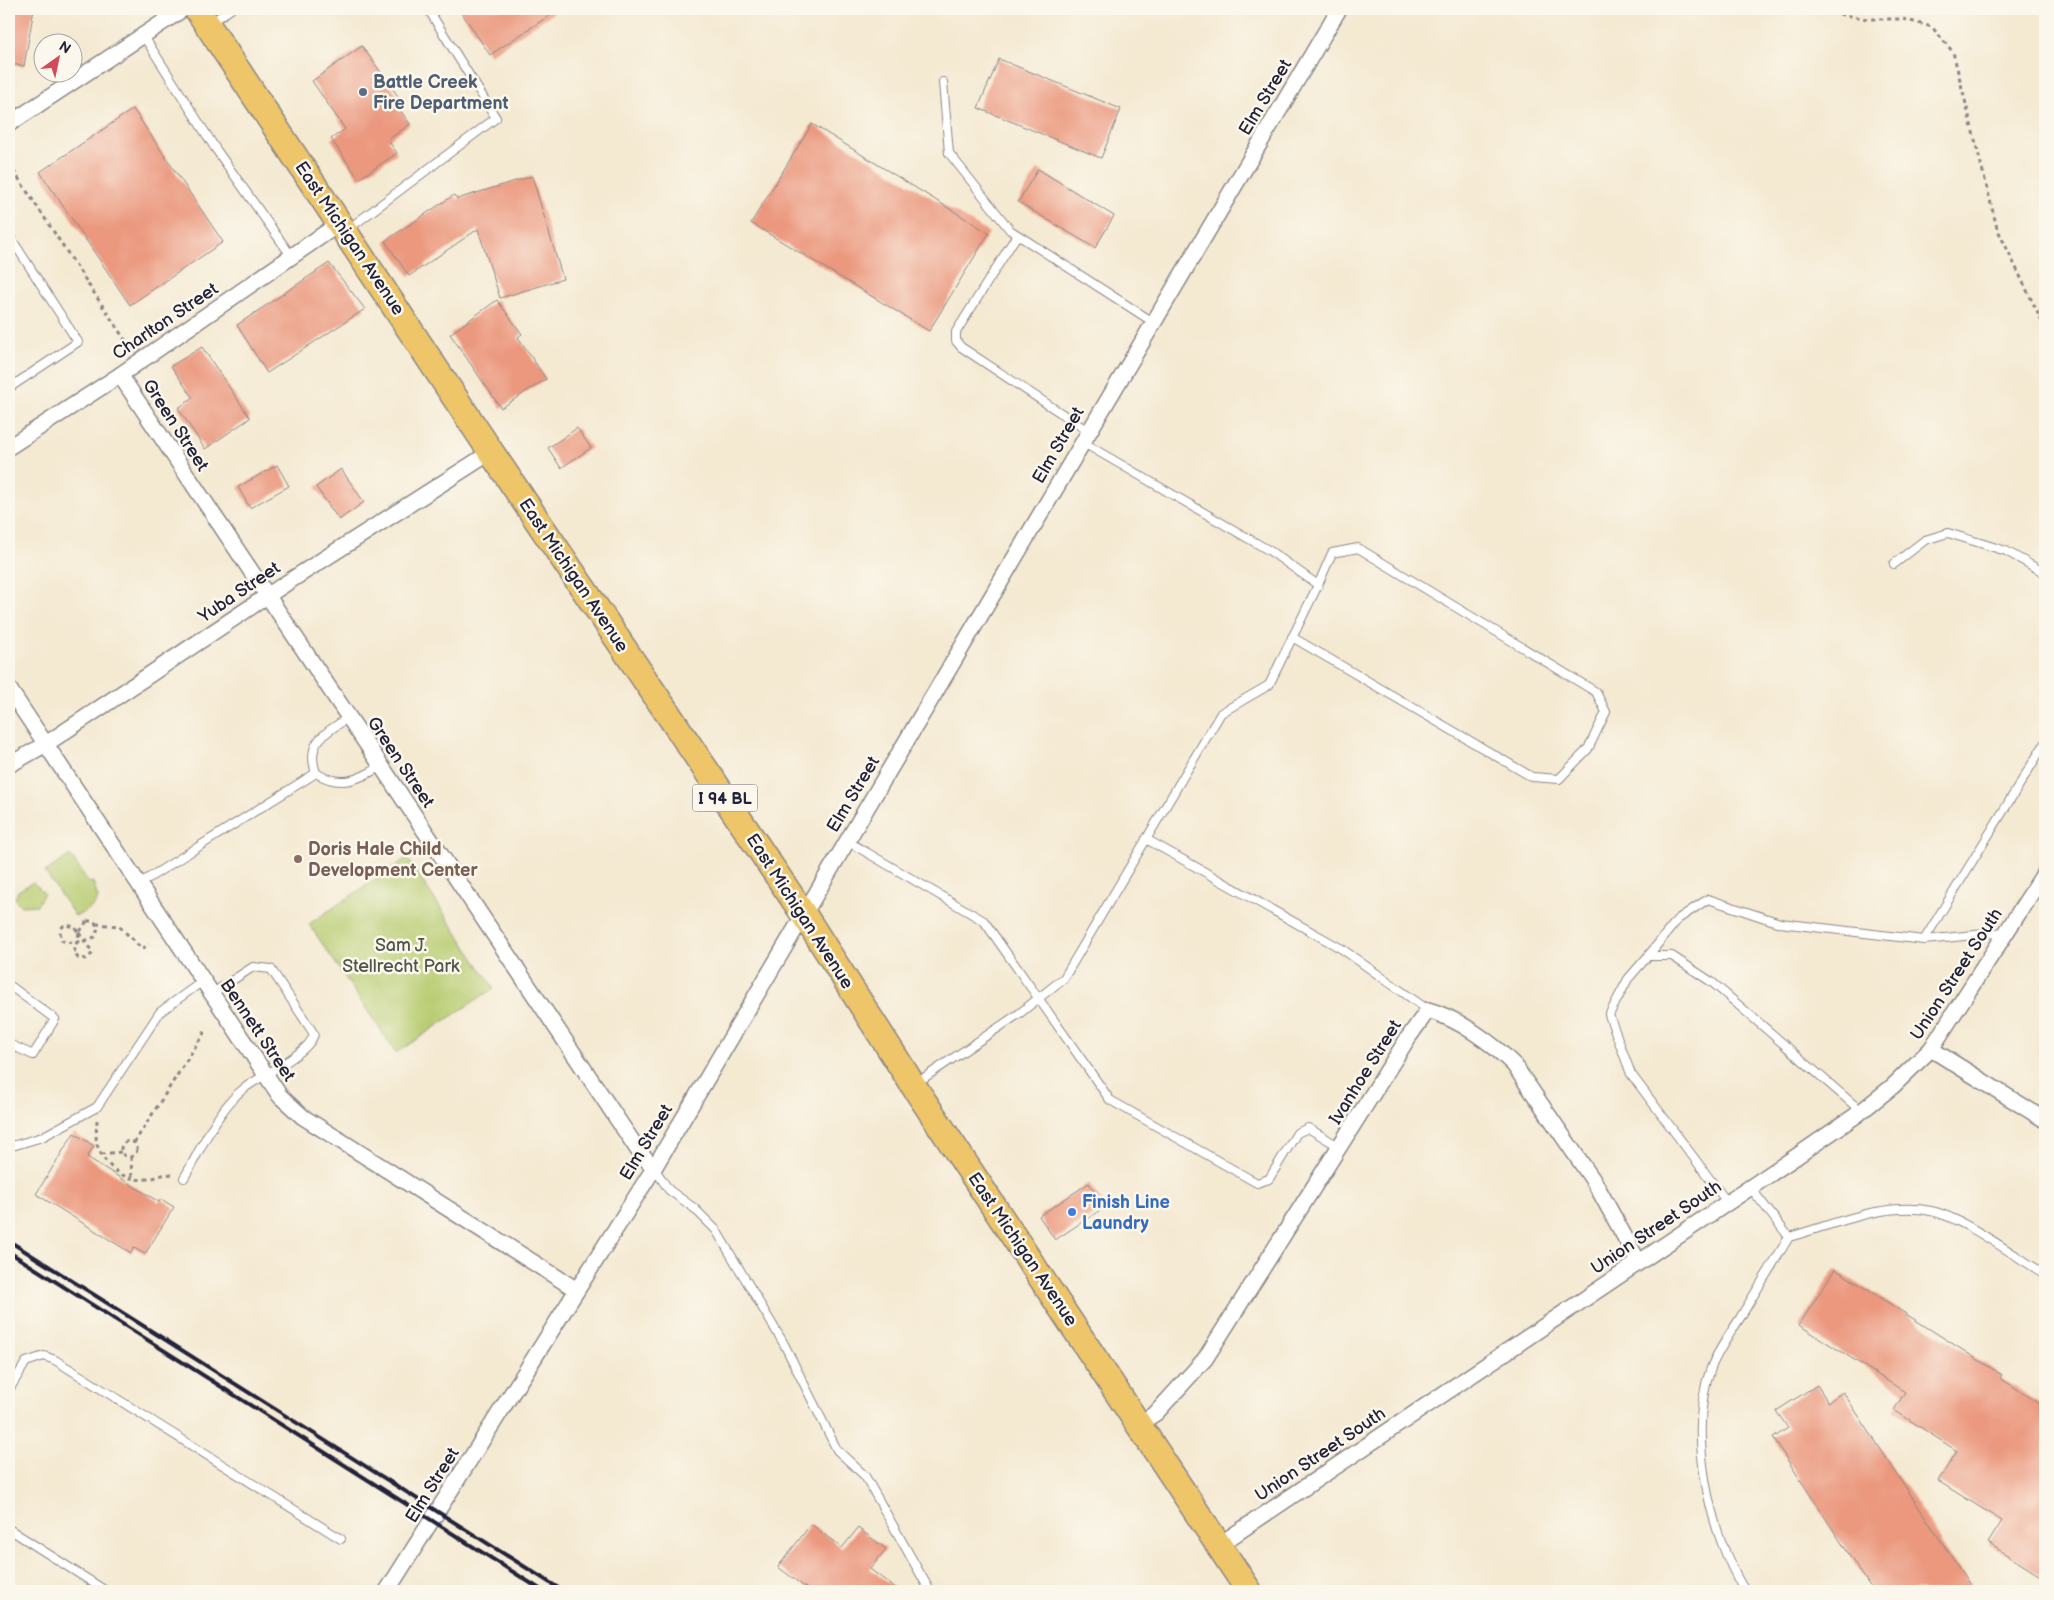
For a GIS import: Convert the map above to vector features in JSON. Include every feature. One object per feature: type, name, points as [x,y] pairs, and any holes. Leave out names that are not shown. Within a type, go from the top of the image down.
[{"type":"highway","name":"East Michigan Avenue","points":[[202,17],[491,452],[804,915],[913,1085],[1249,1591]]},
{"type":"street","points":[[9,124],[183,9]]},
{"type":"street","name":"Elm Street","points":[[388,1591],[654,1168],[1339,9]]},
{"type":"street","name":"Charlton Street","points":[[9,448],[292,258],[343,227]]},
{"type":"street","name":"Green Street","points":[[120,375],[638,1150],[654,1168]]},
{"type":"street","name":"Yuba Street","points":[[9,766],[46,744],[266,596],[491,452]]},
{"type":"street","name":"Bennett Street","points":[[9,689],[280,1096],[303,1117],[577,1290]]},
{"type":"street","name":"Union Street South","points":[[1219,1545],[1750,1187],[1861,1111],[1893,1086],[1931,1049],[2045,872]]},
{"type":"street","points":[[1428,1010],[1445,1015],[1501,1051],[1514,1065],[1595,1183],[1638,1261]]},
{"type":"street","name":"Ivanhoe Street","points":[[1139,1424],[1156,1413],[1205,1359],[1412,1032],[1428,1010]]},
{"type":"street","points":[[1931,1049],[2045,1120]]},
{"type":"lane","points":[[202,17],[231,9]]},
{"type":"lane","points":[[343,227],[496,118],[428,9]]},
{"type":"lane","points":[[143,35],[215,148],[292,258]]},
{"type":"lane","points":[[943,82],[949,153],[1010,230],[1153,322]]},
{"type":"lane","points":[[9,235],[78,342],[9,388]]},
{"type":"lane","points":[[1017,235],[956,332],[956,341],[961,347],[1085,437],[1270,551],[1318,585]]},
{"type":"lane","points":[[1894,564],[1925,540],[1948,533],[2006,551],[2045,573]]},
{"type":"lane","points":[[913,1085],[1064,978],[1221,713],[1269,685],[1332,553],[1358,548],[1596,692],[1606,712],[1588,749],[1560,779],[1532,777],[1292,637]]},
{"type":"lane","points":[[349,717],[318,740],[313,748],[311,760],[316,773],[327,780],[347,782],[366,776],[381,766]]},
{"type":"lane","points":[[1924,940],[2045,743]]},
{"type":"lane","points":[[139,884],[316,773]]},
{"type":"lane","points":[[1146,839],[1342,949],[1428,1010]]},
{"type":"lane","points":[[847,841],[984,921],[1110,1100],[1257,1183],[1269,1179],[1297,1133],[1308,1128],[1340,1147]]},
{"type":"lane","points":[[1727,1202],[1631,1074],[1609,1015],[1628,979],[1678,919],[1708,899],[1780,923],[1924,940],[2006,932]]},
{"type":"lane","points":[[1648,956],[1672,956],[1713,983],[1861,1111]]},
{"type":"lane","points":[[9,1147],[42,1137],[97,1107],[160,1012],[207,987],[253,968],[266,967],[276,973],[314,1034],[307,1045],[295,1055],[264,1074],[232,1098],[184,1178]]},
{"type":"lane","points":[[9,985],[55,1019],[33,1055],[9,1044]]},
{"type":"lane","points":[[654,1168],[669,1190],[694,1208],[716,1230],[784,1344],[837,1450],[864,1476],[930,1591]]},
{"type":"lane","points":[[1750,1187],[1789,1237]]},
{"type":"lane","points":[[1745,1591],[1725,1548],[1709,1496],[1701,1411],[1709,1376],[1720,1350],[1789,1237],[1890,1210],[1911,1208],[1932,1211],[1963,1224],[2045,1274]]},
{"type":"lane","points":[[9,1390],[26,1362],[44,1356],[55,1360],[341,1539]]},
{"type":"lane","points":[[9,1528],[106,1591]]},
{"type":"path","points":[[1808,9],[1868,19],[1903,19],[1932,28],[1944,39],[1953,52],[1997,228],[2045,328]]},
{"type":"path","points":[[9,164],[129,346]]},
{"type":"path","points":[[96,924],[99,931],[97,935],[84,940],[76,942],[61,940],[60,928],[71,925],[79,933],[84,940],[92,954],[84,960],[76,956],[76,942],[79,933],[87,921],[96,924],[115,924],[142,949],[149,944]]},
{"type":"path","points":[[134,1143],[206,1030]]},
{"type":"path","points":[[97,1107],[97,1142],[101,1154],[110,1166],[132,1179],[147,1180],[166,1173],[184,1178]]},
{"type":"path","points":[[122,1152],[124,1143],[134,1143]]},
{"type":"path","points":[[130,1157],[137,1150],[134,1143]]},
{"type":"path","points":[[101,1154],[122,1152]]},
{"type":"path","points":[[122,1152],[125,1156],[130,1157]]},
{"type":"path","points":[[130,1157],[132,1179]]},
{"type":"green space","points":[[70,855],[89,883],[93,882],[98,898],[89,909],[75,916],[45,872]]},
{"type":"green space","name":"Sam J. Stellrecht Park","points":[[407,858],[494,988],[396,1053],[309,924]]},
{"type":"green space","points":[[33,882],[44,893],[37,905],[21,906],[15,899],[18,891]]},
{"type":"building","points":[[9,9],[34,9],[24,66],[9,64]]},
{"type":"building","points":[[459,9],[559,9],[490,55]]},
{"type":"building","points":[[362,46],[400,99],[395,103],[410,124],[388,140],[397,153],[359,179],[331,139],[345,129],[312,81]]},
{"type":"building","points":[[999,59],[1121,109],[1101,158],[978,108]]},
{"type":"building","points":[[133,109],[223,242],[130,305],[40,172]]},
{"type":"building","points":[[812,124],[989,233],[929,331],[751,223]]},
{"type":"building","points":[[1038,169],[1114,216],[1095,248],[1018,202]]},
{"type":"building","points":[[532,176],[563,279],[500,298],[478,229],[409,276],[385,241],[454,195],[457,199]]},
{"type":"building","points":[[329,263],[365,309],[267,373],[237,325]]},
{"type":"building","points":[[497,300],[522,334],[518,337],[546,379],[501,408],[450,334]]},
{"type":"building","points":[[202,347],[250,418],[205,449],[178,408],[193,398],[171,366]]},
{"type":"building","points":[[577,428],[591,448],[561,468],[548,448]]},
{"type":"building","points":[[277,465],[289,486],[250,508],[238,487]]},
{"type":"building","points":[[341,469],[364,502],[339,520],[316,487]]},
{"type":"building","points":[[74,1133],[94,1146],[87,1157],[159,1202],[161,1199],[174,1207],[145,1254],[134,1248],[131,1253],[36,1194]]},
{"type":"building","name":"Finish Line Laundry","points":[[1089,1183],[1105,1207],[1055,1240],[1039,1216]]},
{"type":"building","points":[[1835,1269],[2002,1375],[2000,1378],[2045,1407],[2045,1579],[1988,1543],[2002,1521],[1938,1481],[1957,1451],[1894,1410],[1905,1392],[1799,1325]]},
{"type":"building","points":[[1817,1385],[1828,1402],[1843,1392],[1974,1591],[1873,1591],[1773,1438],[1788,1428],[1776,1411]]},
{"type":"building","points":[[811,1524],[842,1548],[858,1528],[886,1549],[870,1569],[899,1591],[810,1591],[778,1567]]},
{"type":"railway","points":[[9,1241],[563,1591]]},
{"type":"railway","points":[[9,1252],[543,1591]]},
{"type":"place","name":"Battle Creek Fire Department","points":[[363,92]]},
{"type":"place","name":"Doris Hale Child Development Center","points":[[298,859]]},
{"type":"place","name":"Finish Line Laundry","points":[[1072,1212]]}]
